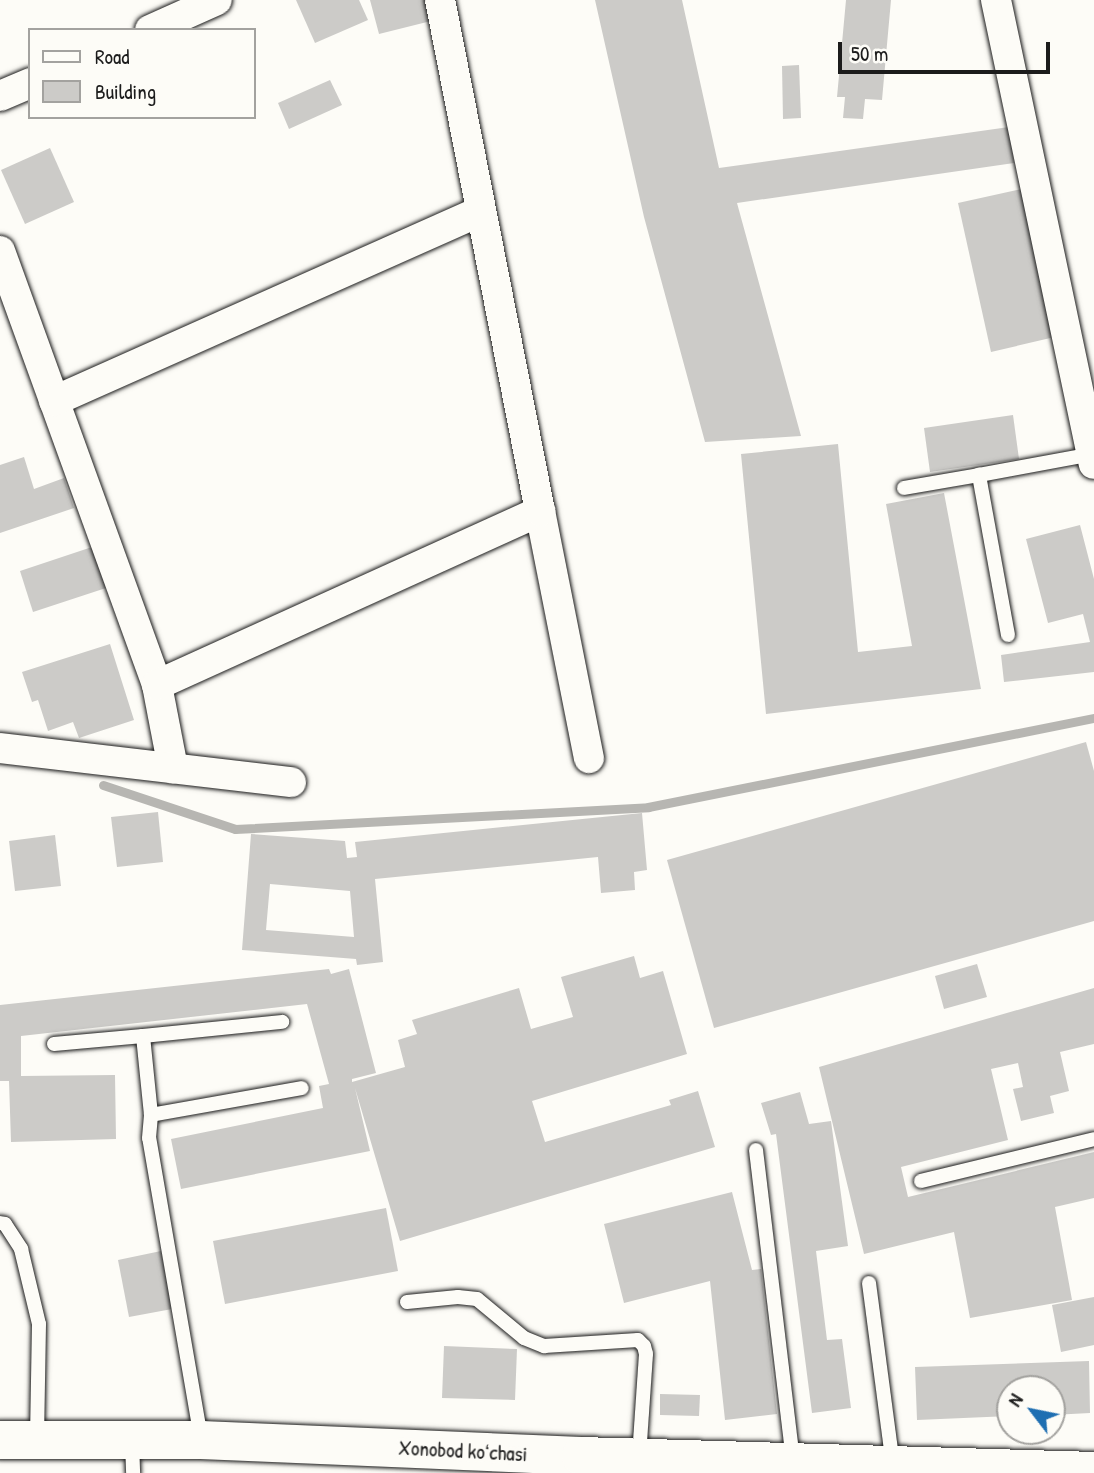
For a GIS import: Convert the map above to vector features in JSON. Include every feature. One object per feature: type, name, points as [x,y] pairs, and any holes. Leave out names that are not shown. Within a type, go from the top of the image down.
[{"type":"main road","name":"Xonobod koʻchasi","points":[[19,1440],[132,1456],[201,1440],[581,1465],[639,1458],[1094,1471]]},
{"type":"street","points":[[154,28],[217,0]]},
{"type":"street","points":[[440,0],[589,758]]},
{"type":"street","points":[[996,0],[1093,459]]},
{"type":"street","points":[[0,96],[28,84]]},
{"type":"street","points":[[54,401],[481,211]]},
{"type":"street","points":[[0,251],[157,685],[173,768]]},
{"type":"street","points":[[157,685],[540,511]]},
{"type":"street","points":[[0,748],[291,782]]},
{"type":"lane","points":[[904,488],[1093,459]]},
{"type":"lane","points":[[979,475],[1008,635]]},
{"type":"lane","points":[[54,1044],[282,1022]]},
{"type":"lane","points":[[143,1036],[151,1115],[149,1138],[201,1440]]},
{"type":"lane","points":[[151,1115],[302,1088]]},
{"type":"lane","points":[[921,1181],[1094,1139]]},
{"type":"lane","points":[[756,1150],[793,1463]]},
{"type":"lane","points":[[0,1223],[5,1224],[21,1249],[38,1324],[19,1440]]},
{"type":"lane","points":[[869,1283],[893,1466]]},
{"type":"lane","points":[[407,1302],[458,1297],[477,1300],[524,1338],[544,1346],[638,1340],[646,1354],[639,1458]]},
{"type":"building","points":[[296,0],[359,0],[368,20],[315,43]]},
{"type":"building","points":[[370,0],[426,0],[431,21],[379,34]]},
{"type":"building","points":[[595,0],[682,0],[719,168],[1009,127],[1014,163],[737,203],[801,436],[705,442],[644,217]]},
{"type":"building","points":[[846,0],[891,0],[882,100],[865,99],[863,119],[843,118],[845,97],[837,97]]},
{"type":"building","points":[[799,65],[801,118],[783,119],[782,66]]},
{"type":"building","points":[[330,80],[342,105],[289,129],[278,103]]},
{"type":"building","points":[[50,148],[74,202],[25,224],[1,170]]},
{"type":"building","points":[[1026,188],[1059,336],[991,352],[958,203]]},
{"type":"building","points":[[1013,415],[1019,459],[930,472],[924,428]]},
{"type":"building","points":[[838,444],[858,652],[912,646],[886,504],[944,493],[981,689],[766,714],[741,454]]},
{"type":"building","points":[[24,457],[34,489],[64,478],[74,508],[0,533],[0,465]]},
{"type":"building","points":[[1080,525],[1094,579],[1094,672],[1004,682],[1001,655],[1090,642],[1083,614],[1048,623],[1026,539]]},
{"type":"building","points":[[92,547],[106,588],[33,612],[20,571]]},
{"type":"building","points":[[110,644],[134,720],[79,738],[73,722],[48,731],[38,700],[32,702],[22,672]]},
{"type":"building","points":[[1086,742],[1094,771],[1094,921],[714,1028],[667,860]]},
{"type":"building","points":[[158,812],[163,862],[117,867],[111,817]]},
{"type":"building","points":[[642,813],[647,870],[634,872],[635,890],[601,893],[598,857],[375,879],[383,962],[357,965],[356,959],[242,950],[251,834],[345,841],[347,858],[357,857],[355,842]],"holes":[[[270,884],[350,891],[354,937],[266,930]]]},
{"type":"building","points":[[55,835],[61,886],[15,891],[9,841]]},
{"type":"building","points":[[634,956],[640,978],[663,971],[687,1054],[532,1101],[545,1142],[671,1105],[669,1100],[698,1091],[715,1147],[400,1241],[355,1088],[370,1151],[181,1189],[171,1139],[323,1108],[319,1086],[329,1084],[307,1004],[21,1036],[21,1076],[115,1075],[116,1139],[11,1142],[9,1081],[0,1081],[0,1005],[329,969],[331,974],[349,969],[376,1073],[352,1079],[352,1082],[405,1067],[398,1040],[417,1034],[412,1020],[519,988],[531,1029],[573,1017],[561,977]]},
{"type":"building","points":[[977,964],[987,997],[944,1009],[935,976]]},
{"type":"building","points":[[1094,988],[1094,1044],[1060,1052],[1069,1091],[1050,1096],[1054,1113],[1021,1121],[1013,1089],[1023,1087],[1018,1063],[991,1069],[1008,1140],[901,1167],[908,1197],[1094,1152],[1094,1198],[1055,1207],[1072,1300],[970,1318],[954,1232],[864,1254],[819,1067]]},
{"type":"building","points":[[800,1092],[809,1124],[831,1121],[848,1246],[816,1251],[827,1340],[842,1339],[851,1408],[812,1413],[776,1134],[771,1135],[761,1103]]},
{"type":"building","points":[[732,1192],[752,1270],[761,1269],[777,1414],[725,1420],[710,1281],[624,1303],[604,1224]]},
{"type":"building","points":[[386,1208],[398,1271],[225,1304],[213,1241]]},
{"type":"building","points":[[161,1251],[172,1309],[129,1317],[118,1260]]},
{"type":"building","points":[[1094,1297],[1094,1345],[1061,1352],[1052,1305]]},
{"type":"building","points":[[444,1346],[517,1349],[515,1400],[442,1398]]},
{"type":"building","points":[[1089,1361],[1090,1413],[1066,1414],[1066,1375],[996,1375],[996,1417],[917,1420],[915,1367]]},
{"type":"building","points":[[660,1394],[700,1395],[699,1416],[660,1415]]},
{"type":"waterway","points":[[103,785],[235,829],[648,807],[1094,718]]}]
